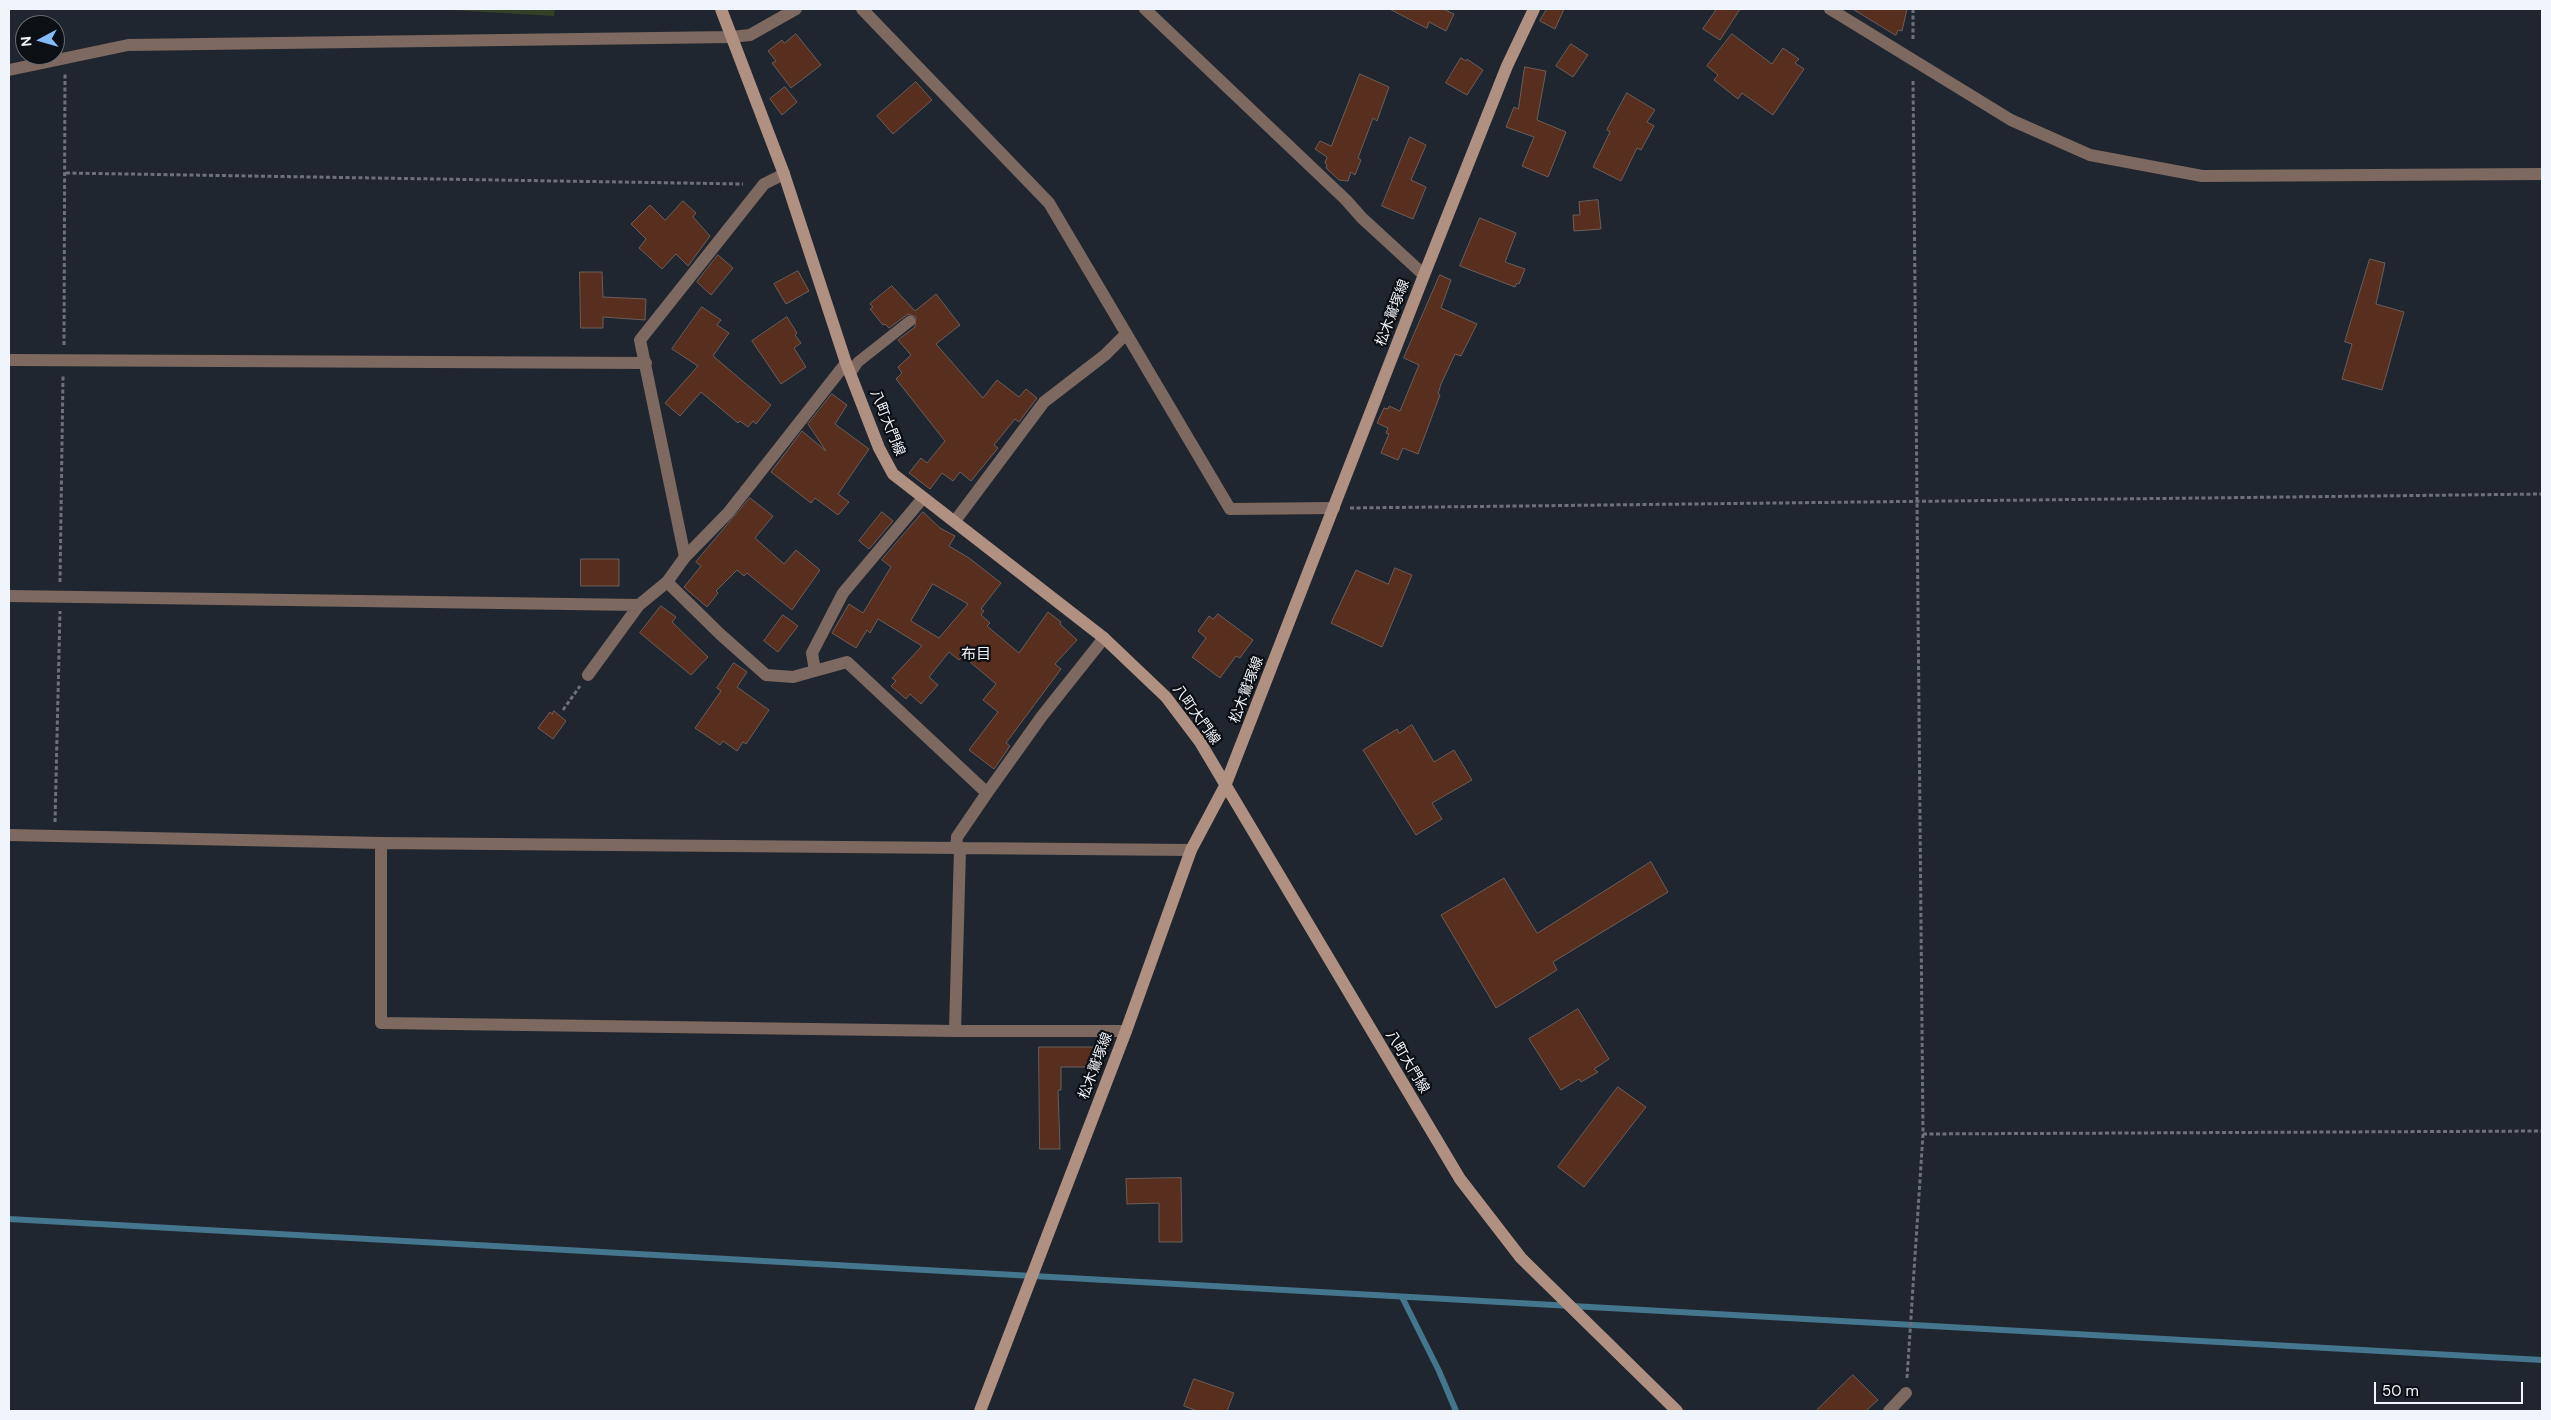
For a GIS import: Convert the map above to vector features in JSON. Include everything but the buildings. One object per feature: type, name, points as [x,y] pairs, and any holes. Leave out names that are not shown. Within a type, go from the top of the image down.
[{"type":"main road","name":"八町大門線","points":[[722,9],[784,174],[848,369],[879,448],[893,474],[1104,638],[1166,697],[1200,742],[1460,1179],[1521,1258],[1678,1411]]},
{"type":"main road","name":"松木鷲塚線","points":[[980,1411],[1126,1031],[1191,850],[1225,786],[1424,275],[1508,66],[1534,9]]},
{"type":"street","points":[[65,57],[128,46],[216,43],[731,37],[750,35],[796,9]]},
{"type":"street","points":[[862,9],[1049,203],[1230,509],[1334,508]]},
{"type":"street","points":[[1145,9],[1346,200],[1362,218],[1424,275]]},
{"type":"street","points":[[1830,9],[2011,120],[2090,155],[2202,176],[2542,174]]},
{"type":"street","points":[[9,70],[31,65]]},
{"type":"street","points":[[684,557],[640,340],[764,184],[784,174]]},
{"type":"street","points":[[955,521],[1044,402],[1105,354],[1126,334]]},
{"type":"street","points":[[9,360],[646,363]]},
{"type":"street","points":[[588,675],[639,605],[667,582],[684,557],[728,513],[848,369]]},
{"type":"street","points":[[815,671],[812,652],[843,593],[923,498]]},
{"type":"street","points":[[667,582],[720,634],[766,674],[793,677],[848,662],[986,793]]},
{"type":"street","points":[[9,596],[639,605]]},
{"type":"street","points":[[955,1031],[957,838],[986,793],[1042,716],[1104,638]]},
{"type":"street","points":[[9,835],[381,843],[1191,850]]},
{"type":"street","points":[[381,843],[382,1023],[955,1031],[1126,1031]]},
{"type":"street","points":[[1889,1411],[1906,1393]]},
{"type":"lane","points":[[848,369],[910,321]]},
{"type":"path","points":[[1906,1393],[1923,1134],[1913,9]]},
{"type":"path","points":[[55,835],[64,360],[65,57]]},
{"type":"path","points":[[66,173],[764,184]]},
{"type":"path","points":[[1334,508],[2542,494]]},
{"type":"path","points":[[563,710],[588,675]]},
{"type":"path","points":[[1923,1134],[2542,1131]]},
{"type":"green space","points":[[433,9],[555,9],[554,16]]},
{"type":"waterway","points":[[9,1219],[2542,1360]]},
{"type":"waterway","points":[[1402,1297],[1439,1371],[1456,1411]]},
{"type":"district","name":"布目","points":[[976,655]]}]
